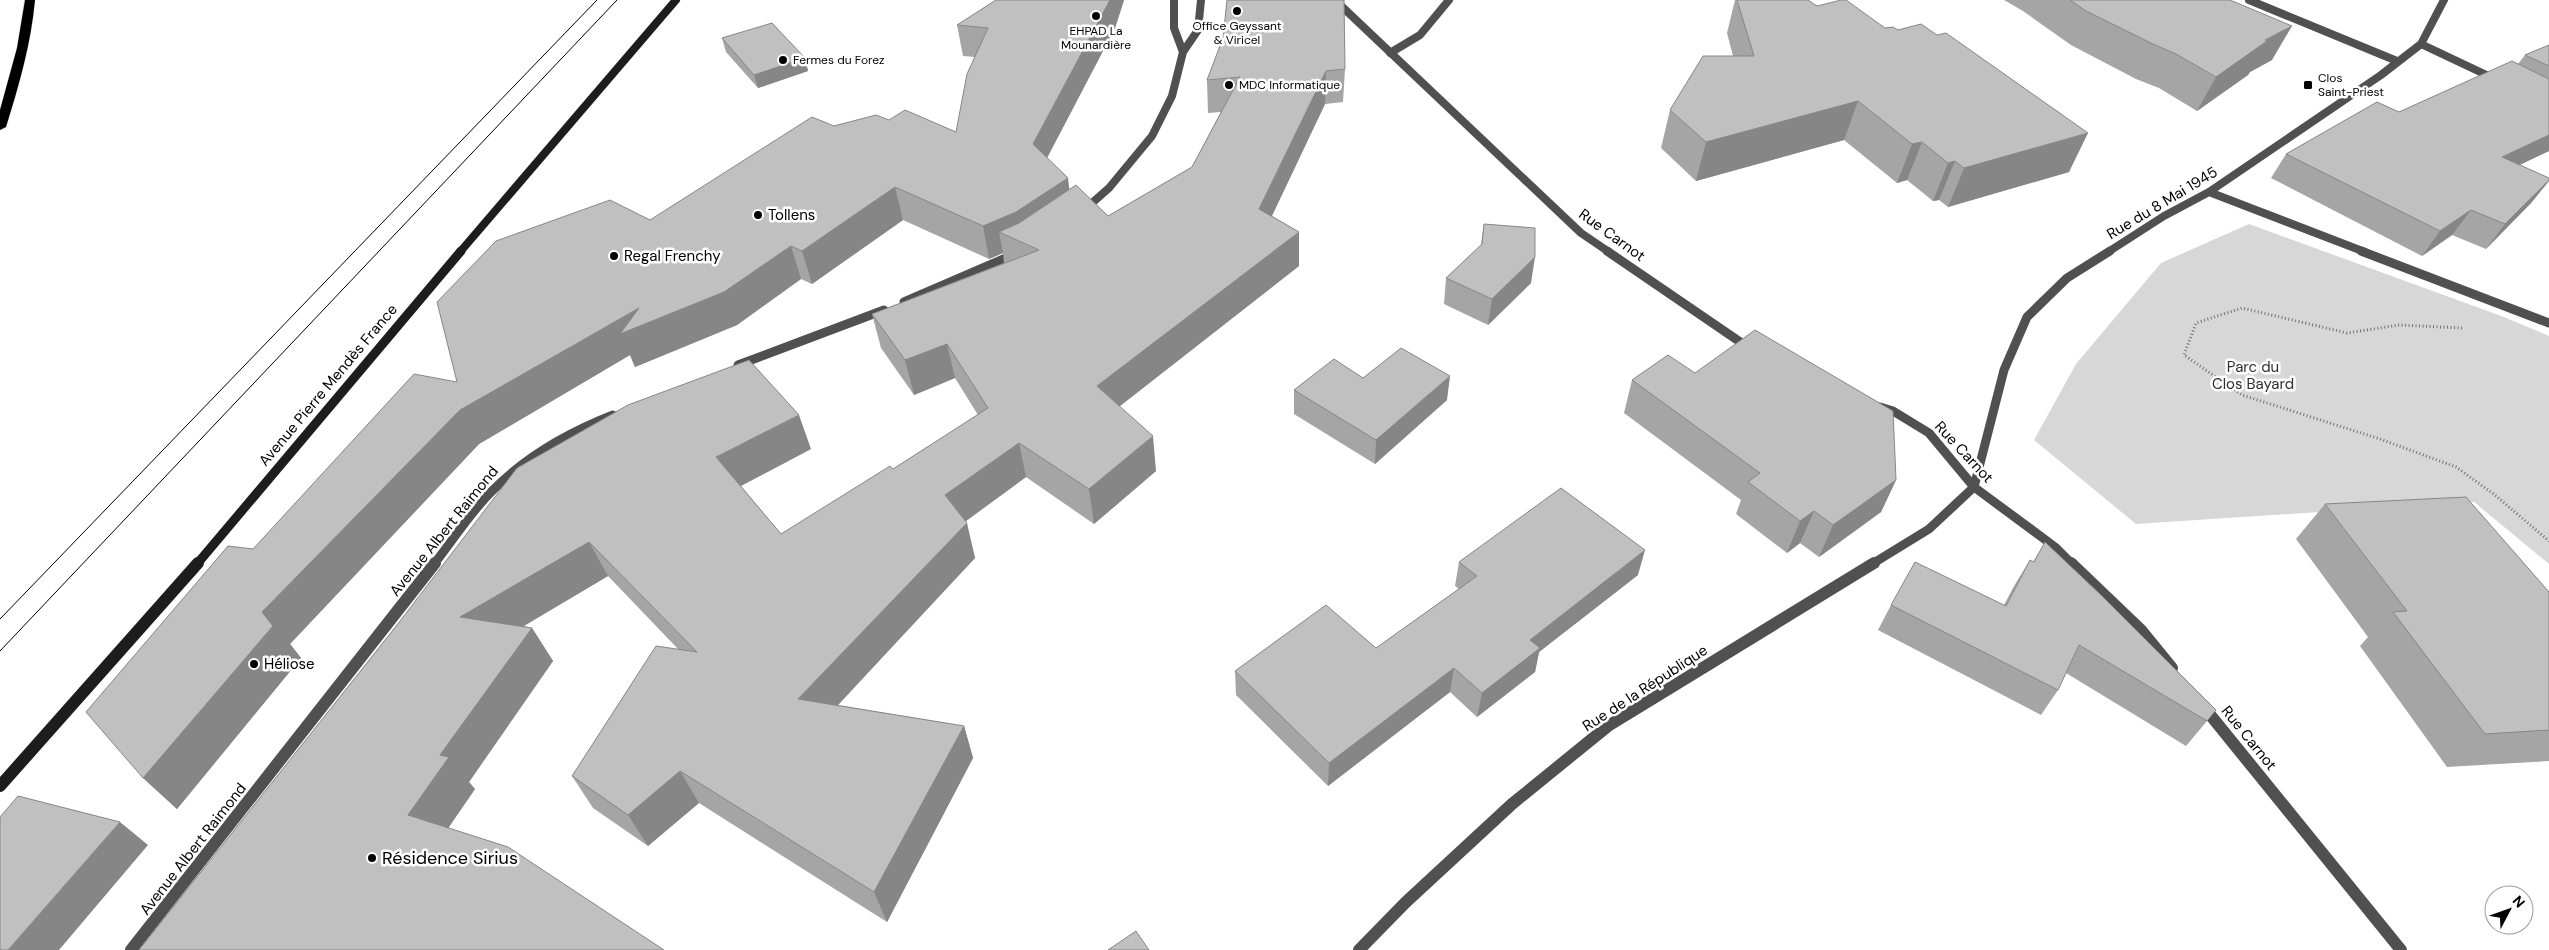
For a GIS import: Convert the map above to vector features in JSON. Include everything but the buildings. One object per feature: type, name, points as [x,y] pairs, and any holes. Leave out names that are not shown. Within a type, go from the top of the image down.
[{"type":"highway","points":[[0,127],[22,54],[30,0]]},
{"type":"main road","name":"Avenue Pierre Mendès France","points":[[0,786],[224,533],[510,193],[676,0]]},
{"type":"street","points":[[1174,0],[1174,28],[1183,52]]},
{"type":"street","points":[[1072,218],[1109,188],[1152,136],[1172,96],[1183,52],[1198,30],[1201,0]]},
{"type":"street","name":"Rue Carnot","points":[[1335,0],[1581,233],[1761,356]]},
{"type":"street","points":[[1390,53],[1420,34],[1449,0]]},
{"type":"street","points":[[2249,0],[2397,61]]},
{"type":"street","name":"Rue du 8 Mai 1945","points":[[1974,487],[2004,370],[2027,317],[2067,278],[2164,216],[2209,192],[2381,75],[2421,44],[2444,0]]},
{"type":"street","points":[[2421,44],[2499,81]]},
{"type":"street","points":[[2209,192],[2549,323]]},
{"type":"street","points":[[729,369],[861,319],[979,271],[1027,247]]},
{"type":"street","name":"Rue Carnot","points":[[1873,405],[1893,411],[1929,433],[1974,487],[2055,547],[2141,630],[2178,676]]},
{"type":"street","name":"Avenue Albert Raimond","points":[[131,950],[490,493],[518,465],[552,443],[624,410]]},
{"type":"street","name":"Rue de la République","points":[[1359,950],[1406,902],[1512,804],[1608,726],[1930,529],[1974,487]]},
{"type":"street","name":"Rue Carnot","points":[[2197,698],[2401,950]]},
{"type":"path","points":[[2467,328],[2398,325],[2347,333],[2242,308],[2196,323],[2184,354],[2242,395],[2380,439],[2456,467],[2495,495],[2549,540]]},
{"type":"green space","name":"Parc du Clos Bayard","points":[[2249,224],[2504,317],[2549,336],[2549,564],[2474,502],[2136,524],[2034,440],[2076,364],[2161,263]]},
{"type":"tram line","points":[[0,619],[597,0]]},
{"type":"tram line","points":[[0,651],[617,0]]},
{"type":"place","name":"Office Geyssant & Viricel","points":[[1237,11]]},
{"type":"place","name":"EHPAD La Mounardière","points":[[1096,16]]},
{"type":"place","name":"Fermes du Forez","points":[[783,60]]},
{"type":"place","name":"MDC Informatique","points":[[1229,85]]},
{"type":"place","name":"Clos Saint-Priest","points":[[2308,85]]},
{"type":"place","name":"Tollens","points":[[758,215]]},
{"type":"place","name":"Regal Frenchy","points":[[614,256]]},
{"type":"place","name":"Héliose","points":[[254,664]]},
{"type":"place","name":"Résidence Sirius","points":[[372,858]]}]
